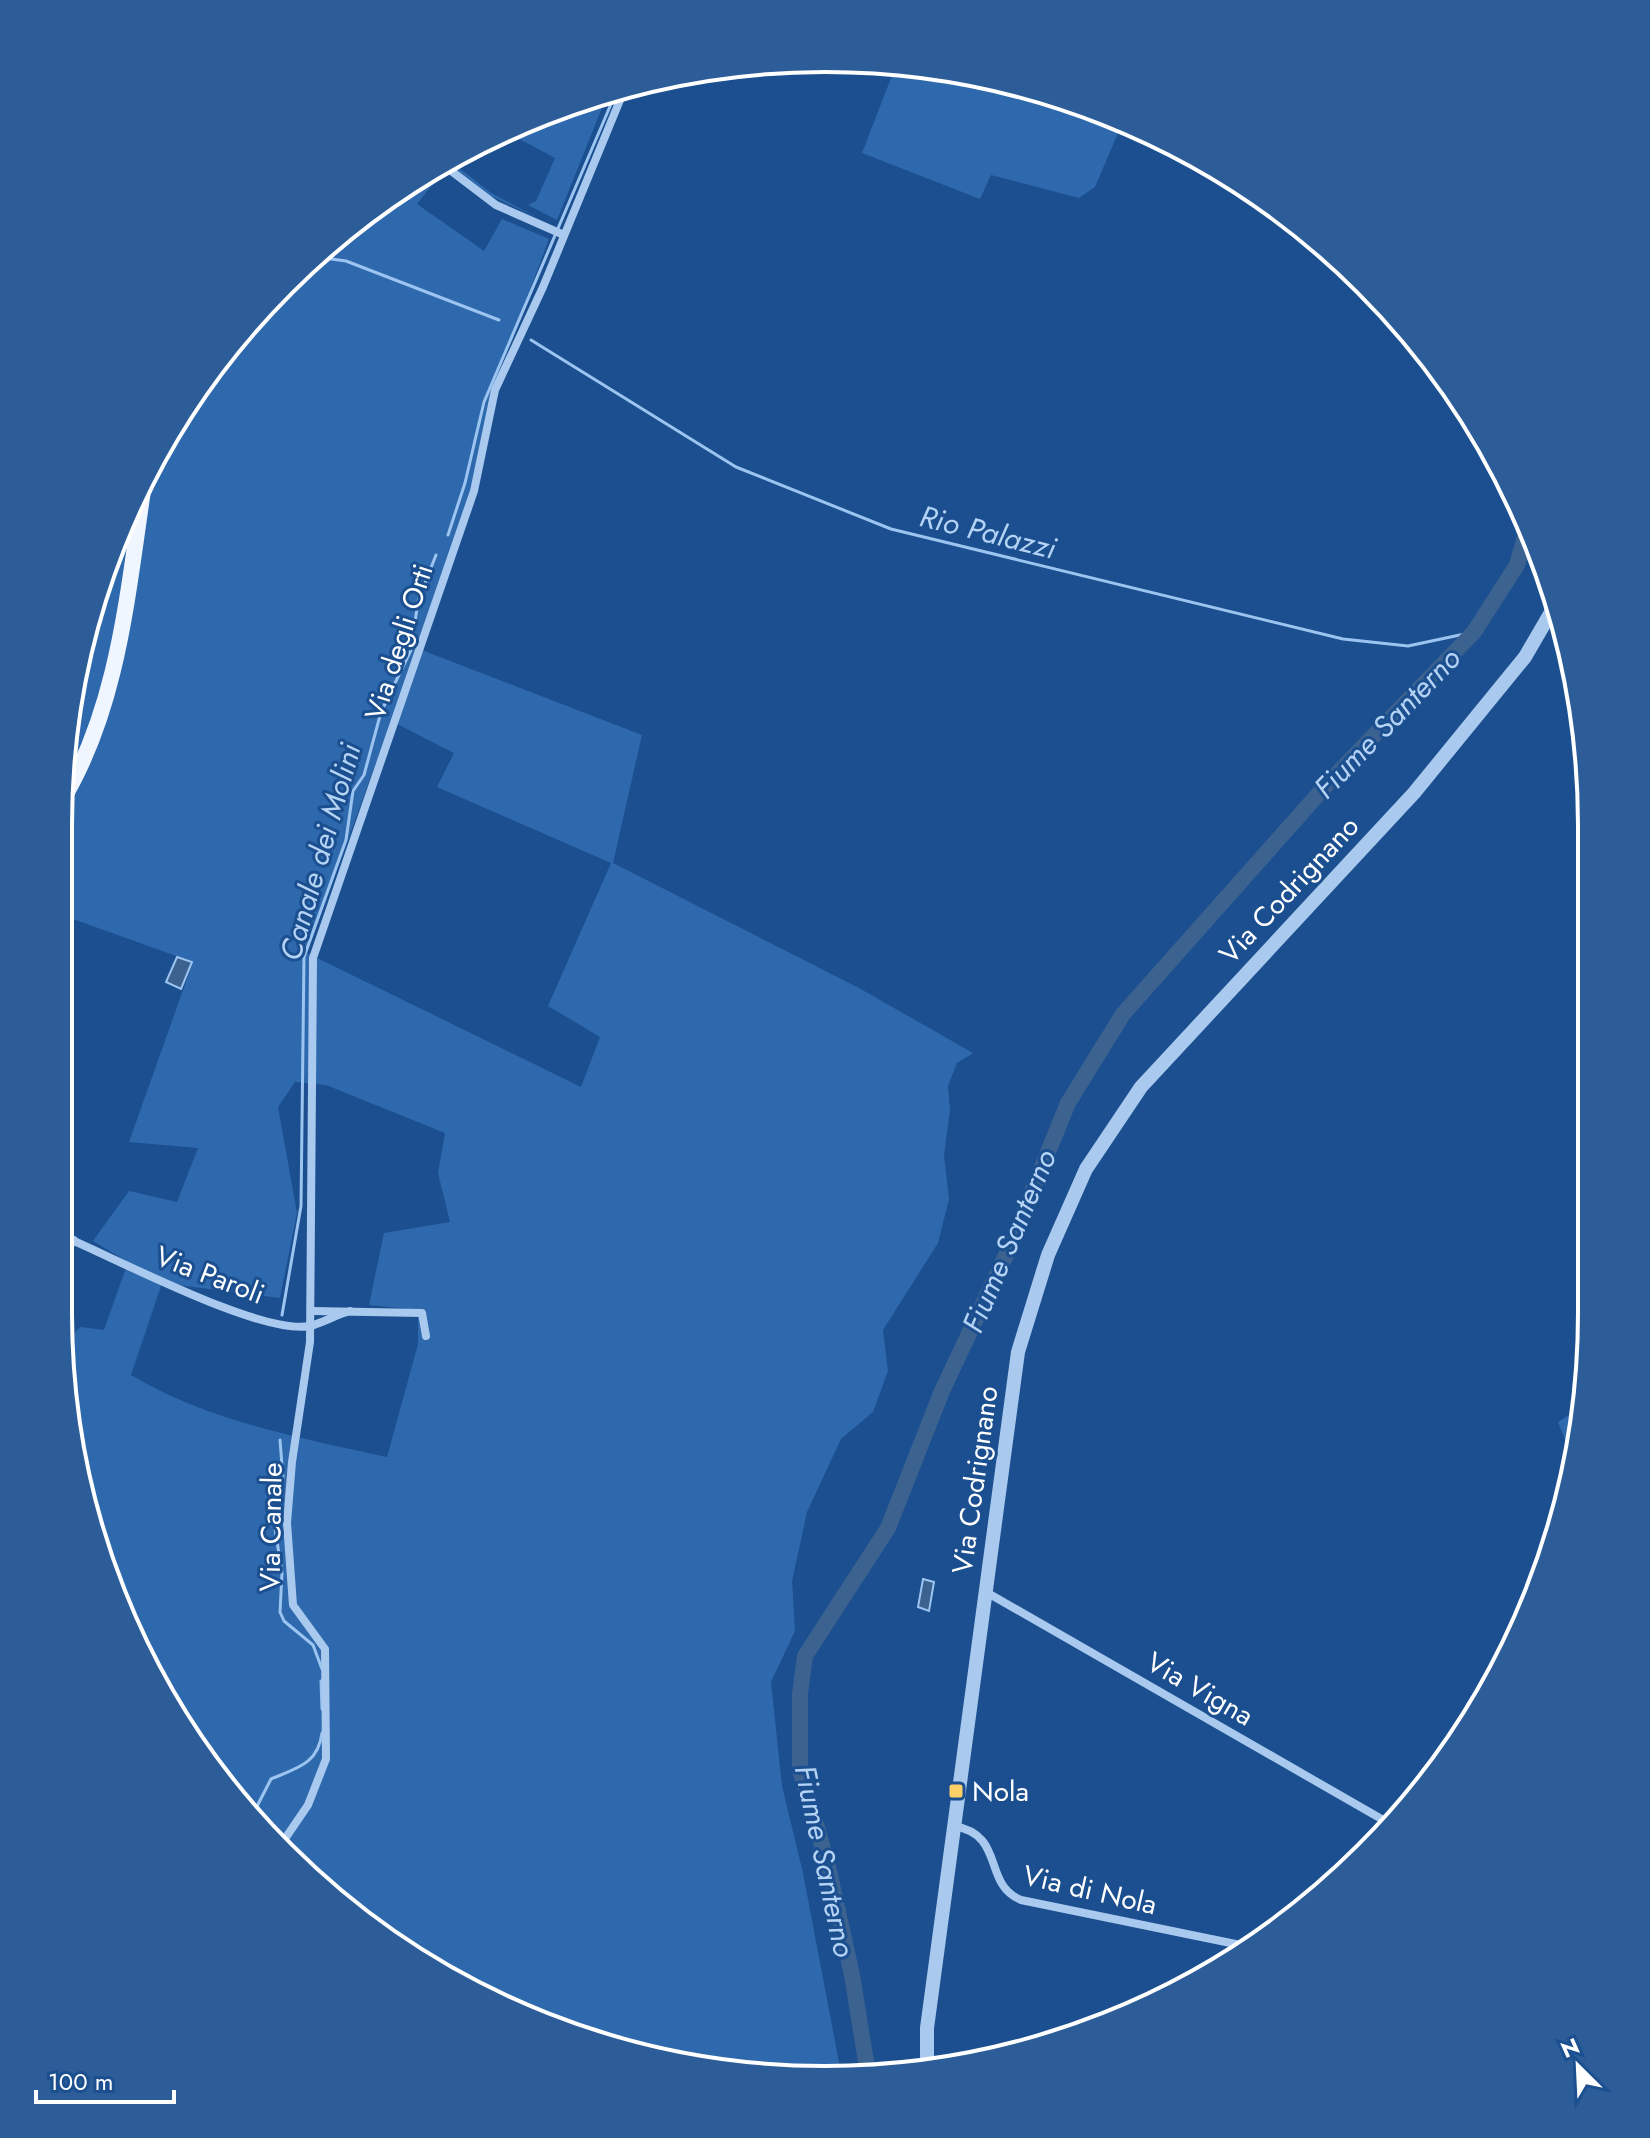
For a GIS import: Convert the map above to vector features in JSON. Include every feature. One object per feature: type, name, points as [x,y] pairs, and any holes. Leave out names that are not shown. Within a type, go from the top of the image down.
[{"type":"main road","points":[[74,775],[99,723],[110,684],[138,517]]},
{"type":"street","name":"Via degli Orti","points":[[311,1326],[313,958],[474,491],[495,390],[619,101]]},
{"type":"street","points":[[451,172],[484,198],[562,234]]},
{"type":"street","name":"Via Codrignano","points":[[927,2059],[927,2028],[1018,1352],[1048,1255],[1086,1169],[1141,1087],[1414,793],[1525,657],[1548,617]]},
{"type":"street","name":"Via Paroli","points":[[74,1240],[164,1283],[275,1324],[311,1326],[350,1311]]},
{"type":"street","name":"Via Paroli","points":[[312,1311],[422,1313],[426,1336]]},
{"type":"street","name":"Via Canale","points":[[286,1837],[308,1805],[326,1759],[325,1649],[296,1614],[290,1596],[289,1508],[311,1326]]},
{"type":"street","name":"Via Vigna","points":[[986,1592],[1382,1819]]},
{"type":"street","name":"Via di Nola","points":[[954,1826],[966,1828],[985,1842],[1000,1885],[1021,1900],[1235,1944]]},
{"type":"shaded area","points":[[892,75],[972,86],[1067,112],[1119,132],[1095,187],[1079,198],[991,175],[980,199],[862,153]]},
{"type":"shaded area","points":[[603,106],[557,220],[528,205],[536,201],[555,158],[517,138]]},
{"type":"shaded area","points":[[459,168],[491,193],[540,219],[491,196],[456,169]]},
{"type":"shaded area","points":[[434,182],[417,204],[484,251],[502,219],[549,239],[497,377],[474,491],[419,649],[642,735],[613,863],[859,988],[973,1053],[957,1063],[948,1086],[950,1110],[944,1155],[949,1199],[938,1243],[883,1330],[888,1371],[873,1412],[841,1439],[807,1512],[792,1581],[795,1631],[771,1682],[782,1786],[803,1873],[840,2065],[727,2060],[678,2052],[583,2026],[537,2009],[448,1965],[367,1910],[329,1879],[259,1809],[199,1731],[173,1690],[129,1601],[98,1508],[78,1411],[73,1334],[81,1327],[104,1330],[128,1262],[93,1241],[129,1191],[177,1202],[198,1148],[129,1142],[193,962],[72,919],[74,776],[86,678],[112,583],[129,537],[173,448],[199,407],[259,329],[344,247]],"holes":[[[391,721],[454,753],[437,787],[611,863],[548,1006],[600,1037],[581,1087],[307,953]],[[295,1082],[326,1085],[445,1133],[438,1173],[450,1222],[384,1233],[369,1305],[418,1310],[418,1344],[387,1457],[288,1435],[223,1416],[191,1405],[131,1375],[162,1283],[280,1298],[297,1213],[278,1107]]]},
{"type":"shaded area","points":[[177,957],[192,962],[181,989],[166,982]]},
{"type":"shaded area","points":[[1572,1414],[1567,1444],[1558,1422]]},
{"type":"shaded area","points":[[923,1579],[934,1582],[929,1611],[918,1607]]},
{"type":"waterway","name":"Canale dei Molini","points":[[448,535],[465,483],[484,402],[611,104]]},
{"type":"waterway","name":"Rio Palazzi","points":[[329,259],[346,261],[499,320]]},
{"type":"waterway","name":"Rio Palazzi","points":[[531,340],[736,467],[891,529],[1343,639],[1408,646],[1474,632]]},
{"type":"waterway","name":"Fiume Santerno","points":[[866,2064],[852,1975],[827,1862],[800,1770],[800,1694],[805,1656],[888,1528],[942,1391],[1007,1253],[1068,1103],[1123,1014],[1330,781],[1474,632],[1517,565],[1523,543]]},
{"type":"waterway","name":"Canale dei Molini","points":[[282,1315],[301,1206],[304,957],[346,840],[353,791],[364,775],[381,712],[411,650],[418,601],[436,555]]},
{"type":"waterway","name":"Canale dei Molini","points":[[280,1440],[283,1478],[274,1522],[282,1573],[280,1612],[284,1621],[313,1645],[322,1669]]},
{"type":"waterway","name":"Canale dei Molini","points":[[321,1681],[322,1709]]},
{"type":"waterway","name":"Canale dei Molini","points":[[257,1806],[271,1779],[298,1768],[311,1758],[322,1733]]},
{"type":"place","name":"Nola","points":[[956,1791]]}]
